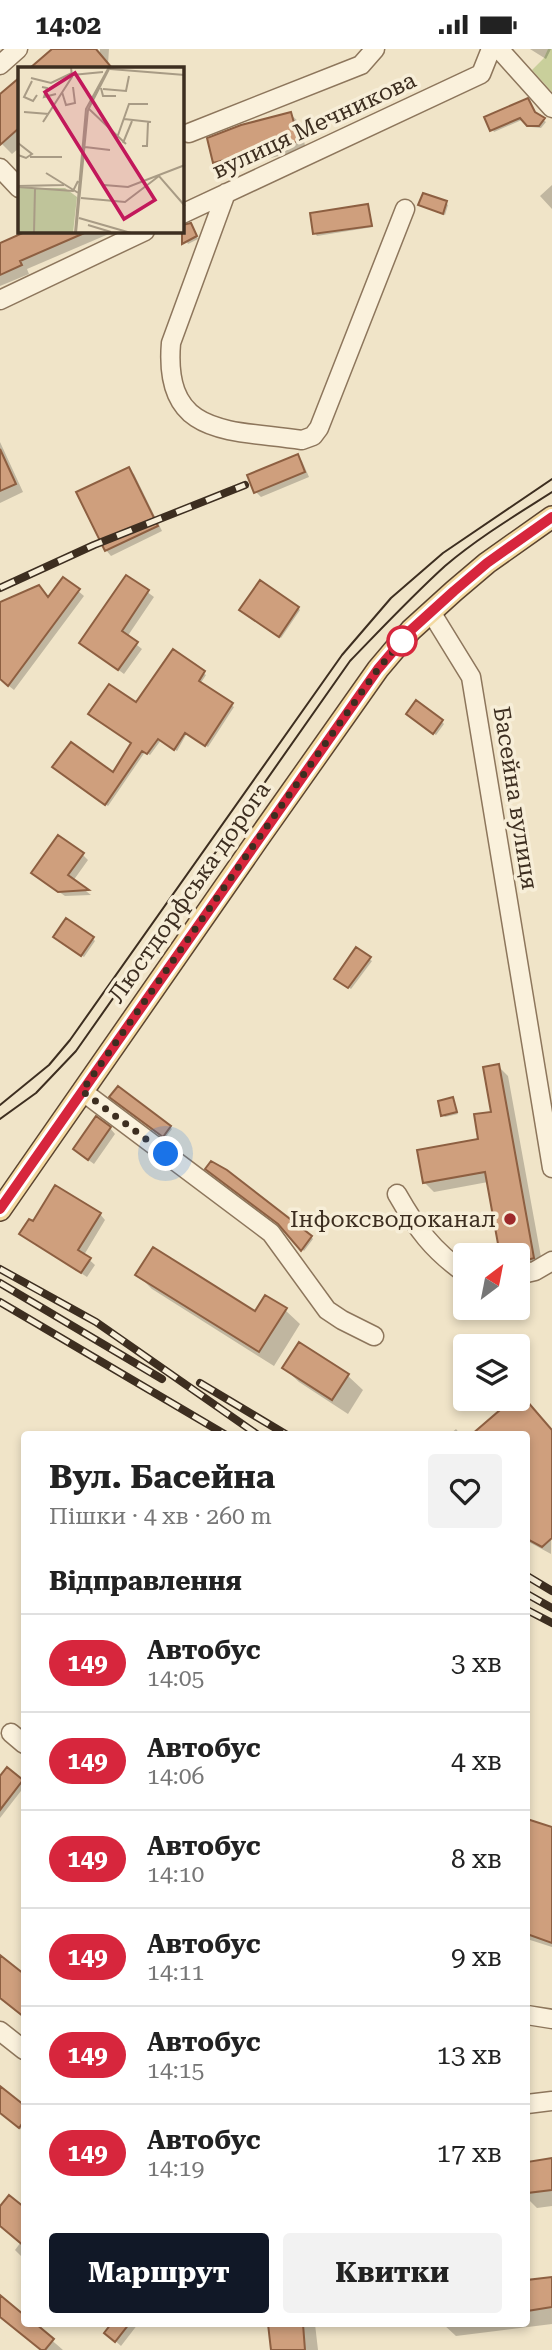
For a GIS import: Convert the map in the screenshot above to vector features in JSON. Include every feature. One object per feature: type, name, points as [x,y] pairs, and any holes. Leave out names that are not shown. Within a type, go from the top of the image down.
[{"type":"main road","name":"Люстдорфська дорога","points":[[0,1210],[378,669],[411,630],[487,563],[552,517]]},
{"type":"street","points":[[0,65],[18,49]]},
{"type":"street","points":[[189,133],[361,65],[375,49]]},
{"type":"street","name":"вулиця Мечникова","points":[[184,213],[481,74],[491,49]]},
{"type":"street","points":[[499,49],[552,108]]},
{"type":"street","points":[[0,168],[18,187]]},
{"type":"street","points":[[226,193],[172,343],[169,366],[173,386],[183,405],[195,418],[210,426],[302,440],[313,436],[319,428],[405,209]]},
{"type":"street","points":[[0,300],[141,233]]},
{"type":"street","name":"Басейна вулиця","points":[[431,612],[471,677],[552,1168]]},
{"type":"street","points":[[82,1091],[271,1233],[327,1310],[374,1336]]},
{"type":"street","points":[[397,1194],[419,1232],[453,1264]]},
{"type":"street","points":[[530,1272],[552,1261]]},
{"type":"street","points":[[530,2015],[552,2019]]},
{"type":"street","points":[[0,2031],[21,2048]]},
{"type":"street","points":[[530,2104],[552,2101]]},
{"type":"green space","points":[[548,49],[552,49],[552,92],[532,70],[544,58]]},
{"type":"building","points":[[52,49],[96,49],[111,67],[31,67]]},
{"type":"building","points":[[18,79],[18,129],[0,145],[0,94]]},
{"type":"building","points":[[528,98],[535,112],[545,118],[539,126],[527,126],[520,118],[490,131],[484,117]]},
{"type":"building","points":[[291,112],[299,141],[213,163],[207,138],[241,125]]},
{"type":"building","points":[[423,193],[447,201],[443,214],[418,205]]},
{"type":"building","points":[[368,204],[372,226],[313,234],[310,213]]},
{"type":"building","points":[[191,223],[197,236],[182,244],[182,233],[184,225]]},
{"type":"building","points":[[22,233],[84,233],[20,261],[22,265],[0,275],[0,243]]},
{"type":"building","points":[[0,449],[16,484],[0,491]]},
{"type":"building","points":[[298,454],[305,472],[254,493],[247,475]]},
{"type":"building","points":[[129,467],[158,526],[105,551],[76,492]]},
{"type":"building","points":[[126,575],[149,590],[122,631],[138,642],[118,670],[79,643]]},
{"type":"building","points":[[63,577],[80,589],[8,686],[0,679],[0,602],[39,585],[48,597]]},
{"type":"building","points":[[260,580],[299,607],[279,637],[239,610]]},
{"type":"building","points":[[173,649],[205,671],[199,681],[233,703],[205,746],[185,733],[174,750],[158,739],[147,754],[142,751],[105,805],[52,767],[71,742],[113,772],[131,743],[88,714],[109,684],[136,702]]},
{"type":"building","points":[[416,700],[443,720],[433,734],[406,714]]},
{"type":"building","points":[[58,835],[84,853],[68,875],[89,890],[58,892],[31,873]]},
{"type":"building","points":[[66,918],[94,937],[81,956],[53,937]]},
{"type":"building","points":[[356,947],[371,957],[348,988],[334,979]]},
{"type":"building","name":"Інфоксводоканал","points":[[499,1064],[534,1258],[530,1259],[530,1243],[498,1243],[485,1172],[423,1183],[417,1150],[478,1139],[474,1114],[491,1112],[483,1067]]},
{"type":"building","points":[[118,1086],[171,1126],[163,1137],[109,1097]]},
{"type":"building","points":[[453,1097],[457,1112],[441,1116],[438,1101]]},
{"type":"building","points":[[96,1116],[111,1127],[88,1160],[73,1149]]},
{"type":"building","points":[[211,1161],[227,1170],[312,1236],[301,1251],[278,1224],[205,1169]]},
{"type":"building","points":[[55,1185],[101,1213],[78,1250],[91,1258],[81,1273],[19,1234],[29,1219],[33,1221]]},
{"type":"building","points":[[153,1247],[255,1311],[265,1295],[287,1308],[259,1352],[135,1275]]},
{"type":"building","points":[[299,1342],[349,1374],[332,1400],[282,1368]]},
{"type":"building","points":[[530,1405],[552,1430],[552,1538],[542,1547],[530,1541],[530,1431],[476,1431],[499,1411],[530,1411]]},
{"type":"building","points":[[7,1767],[21,1778],[21,1783],[0,1810],[0,1776]]},
{"type":"building","points":[[530,1820],[552,1827],[552,1943],[530,1935]]},
{"type":"building","points":[[0,1955],[21,1972],[21,2015],[0,1998]]},
{"type":"building","points":[[0,2086],[21,2103],[21,2125],[19,2128],[0,2113]]},
{"type":"building","points":[[552,2158],[552,2190],[530,2193],[530,2162]]},
{"type":"building","points":[[9,2195],[21,2205],[21,2244],[0,2226],[0,2206]]},
{"type":"building","points":[[552,2277],[552,2307],[530,2311],[530,2280]]},
{"type":"building","points":[[0,2295],[21,2312],[21,2327],[40,2327],[54,2339],[45,2350],[41,2350],[0,2317]]},
{"type":"building","points":[[109,2327],[127,2327],[115,2342],[104,2333]]},
{"type":"building","points":[[268,2327],[303,2327],[305,2350],[271,2350]]},
{"type":"tram line","points":[[0,1105],[49,1065],[70,1040],[342,655],[391,598],[443,553],[552,479]]},
{"type":"tram line","points":[[0,1119],[36,1093],[76,1051],[350,661],[445,566],[484,536],[552,492]]},
{"type":"railway","points":[[0,588],[94,545],[245,485]]},
{"type":"railway","points":[[0,1269],[96,1322],[252,1431]]},
{"type":"railway","points":[[0,1283],[162,1379]]},
{"type":"railway","points":[[0,1302],[219,1431]]},
{"type":"railway","points":[[200,1383],[280,1431]]},
{"type":"railway","points":[[530,1578],[552,1591]]},
{"type":"railway","points":[[530,1596],[552,1608]]},
{"type":"railway","points":[[530,1612],[552,1623]]},
{"type":"bus line","name":"149","points":[[0,1209],[378,669],[411,630],[454,591],[487,563],[552,517]]},
{"type":"place","name":"Інфоксводоканал","points":[[510,1219]]},
{"type":"route","points":[[166,1154],[82,1091],[378,669],[402,641]]}]
